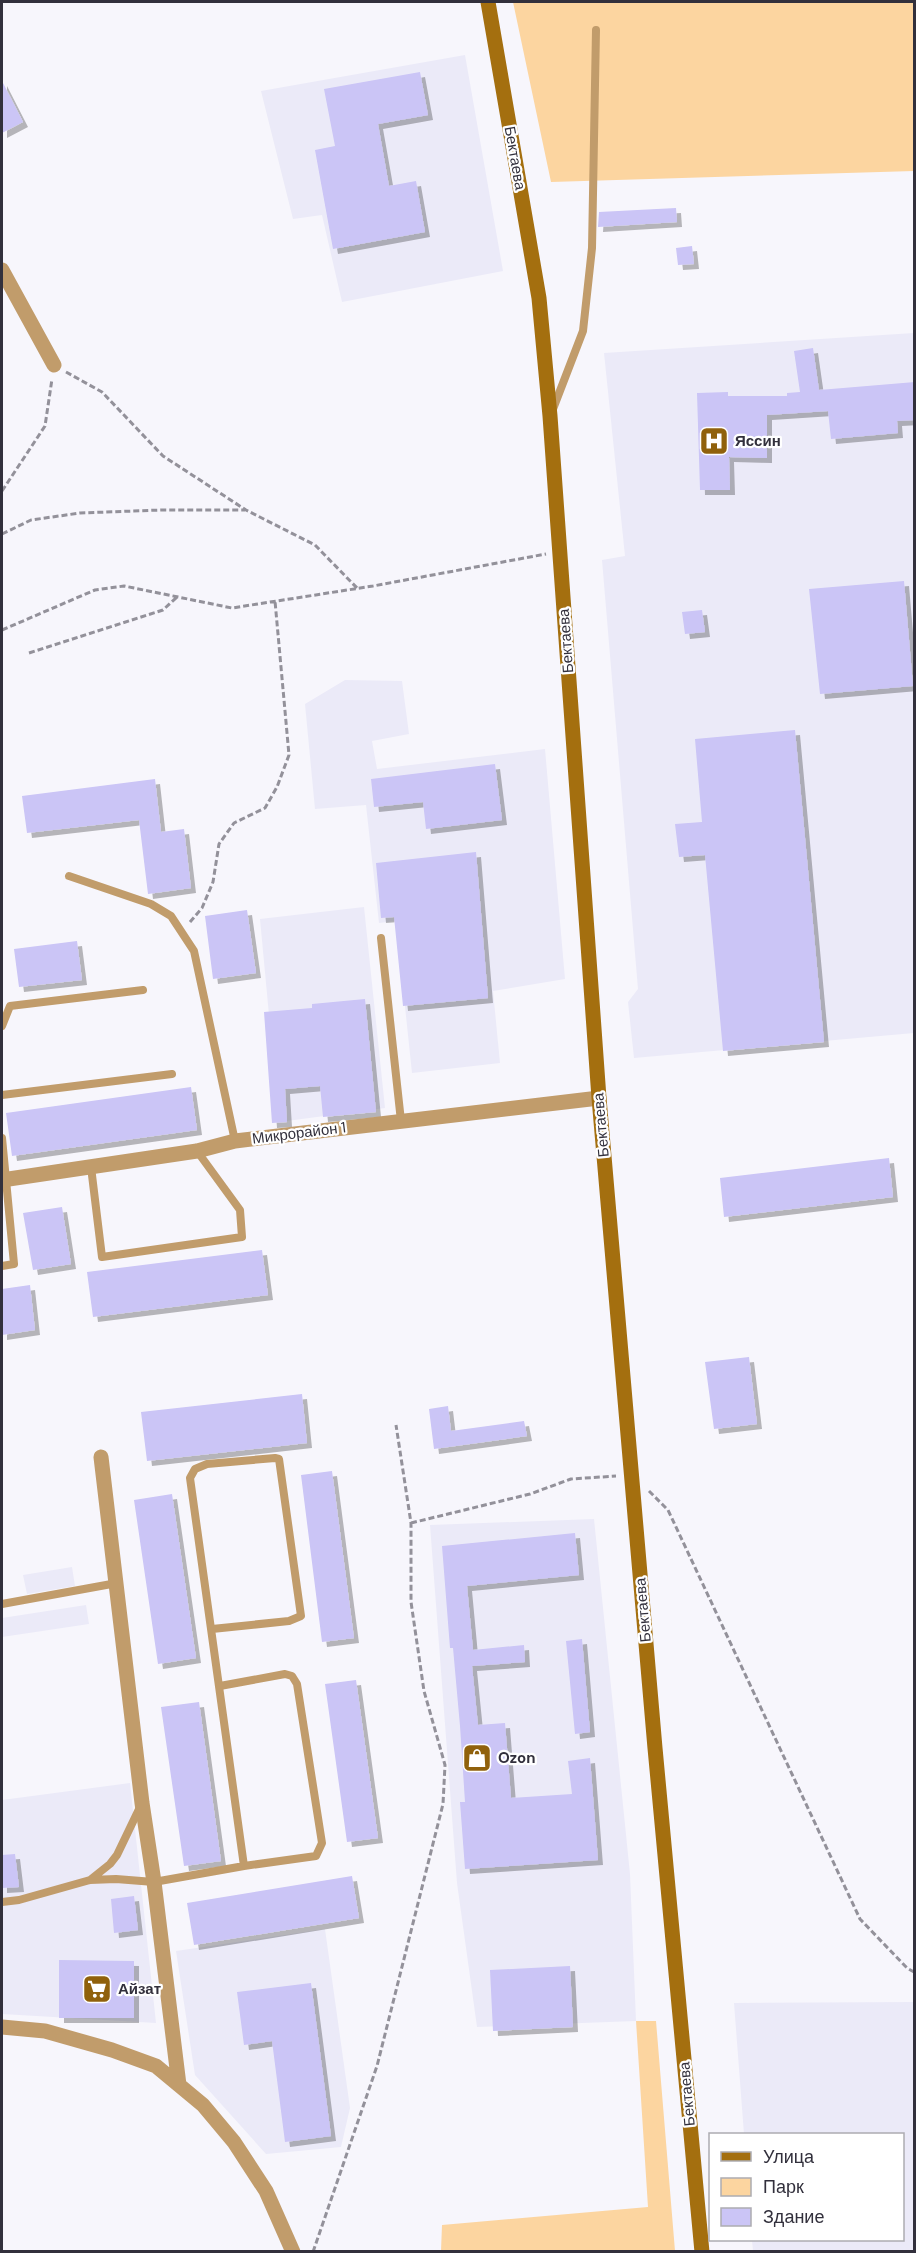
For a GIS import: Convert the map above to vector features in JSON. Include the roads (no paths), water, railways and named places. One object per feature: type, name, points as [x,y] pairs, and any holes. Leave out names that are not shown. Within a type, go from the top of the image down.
[{"type":"street","name":"Бектаева","points":[[488,2],[539,298],[550,416],[599,1098],[655,1748],[702,2252]]},
{"type":"street","points":[[2,270],[54,365]]},
{"type":"street","name":"Микрорайон 1","points":[[3,1180],[197,1151],[235,1141],[599,1098]]},
{"type":"street","points":[[101,1457],[142,1803],[179,2085]]},
{"type":"street","points":[[2,2027],[45,2031],[112,2050],[156,2066],[203,2104],[234,2142],[266,2191],[293,2252]]},
{"type":"lane","points":[[550,416],[584,320],[592,248],[596,30]]},
{"type":"lane","points":[[69,876],[151,904],[171,916],[194,951],[235,1141]]},
{"type":"lane","points":[[381,938],[400,1121]]},
{"type":"lane","points":[[2,1026],[10,1006],[143,990]]},
{"type":"lane","points":[[2,1095],[172,1074]]},
{"type":"lane","points":[[2,1138],[3,1180],[14,1264],[2,1266]]},
{"type":"lane","points":[[91,1167],[102,1257],[242,1237],[240,1210],[197,1151]]},
{"type":"lane","points":[[212,1629],[289,1621],[301,1616],[279,1460],[275,1458],[207,1464],[195,1469],[190,1478],[244,1866]]},
{"type":"lane","points":[[2,1604],[117,1583]]},
{"type":"lane","points":[[2,1902],[19,1900],[90,1880],[116,1879],[154,1882],[315,1856],[322,1843],[297,1684],[292,1676],[285,1674],[220,1686]]},
{"type":"lane","points":[[90,1880],[110,1864],[117,1855],[142,1803]]},
{"type":"place","name":"Яссин","points":[[714,441]]},
{"type":"place","name":"Ozon","points":[[477,1758]]},
{"type":"place","name":"Айзат","points":[[97,1989]]}]
